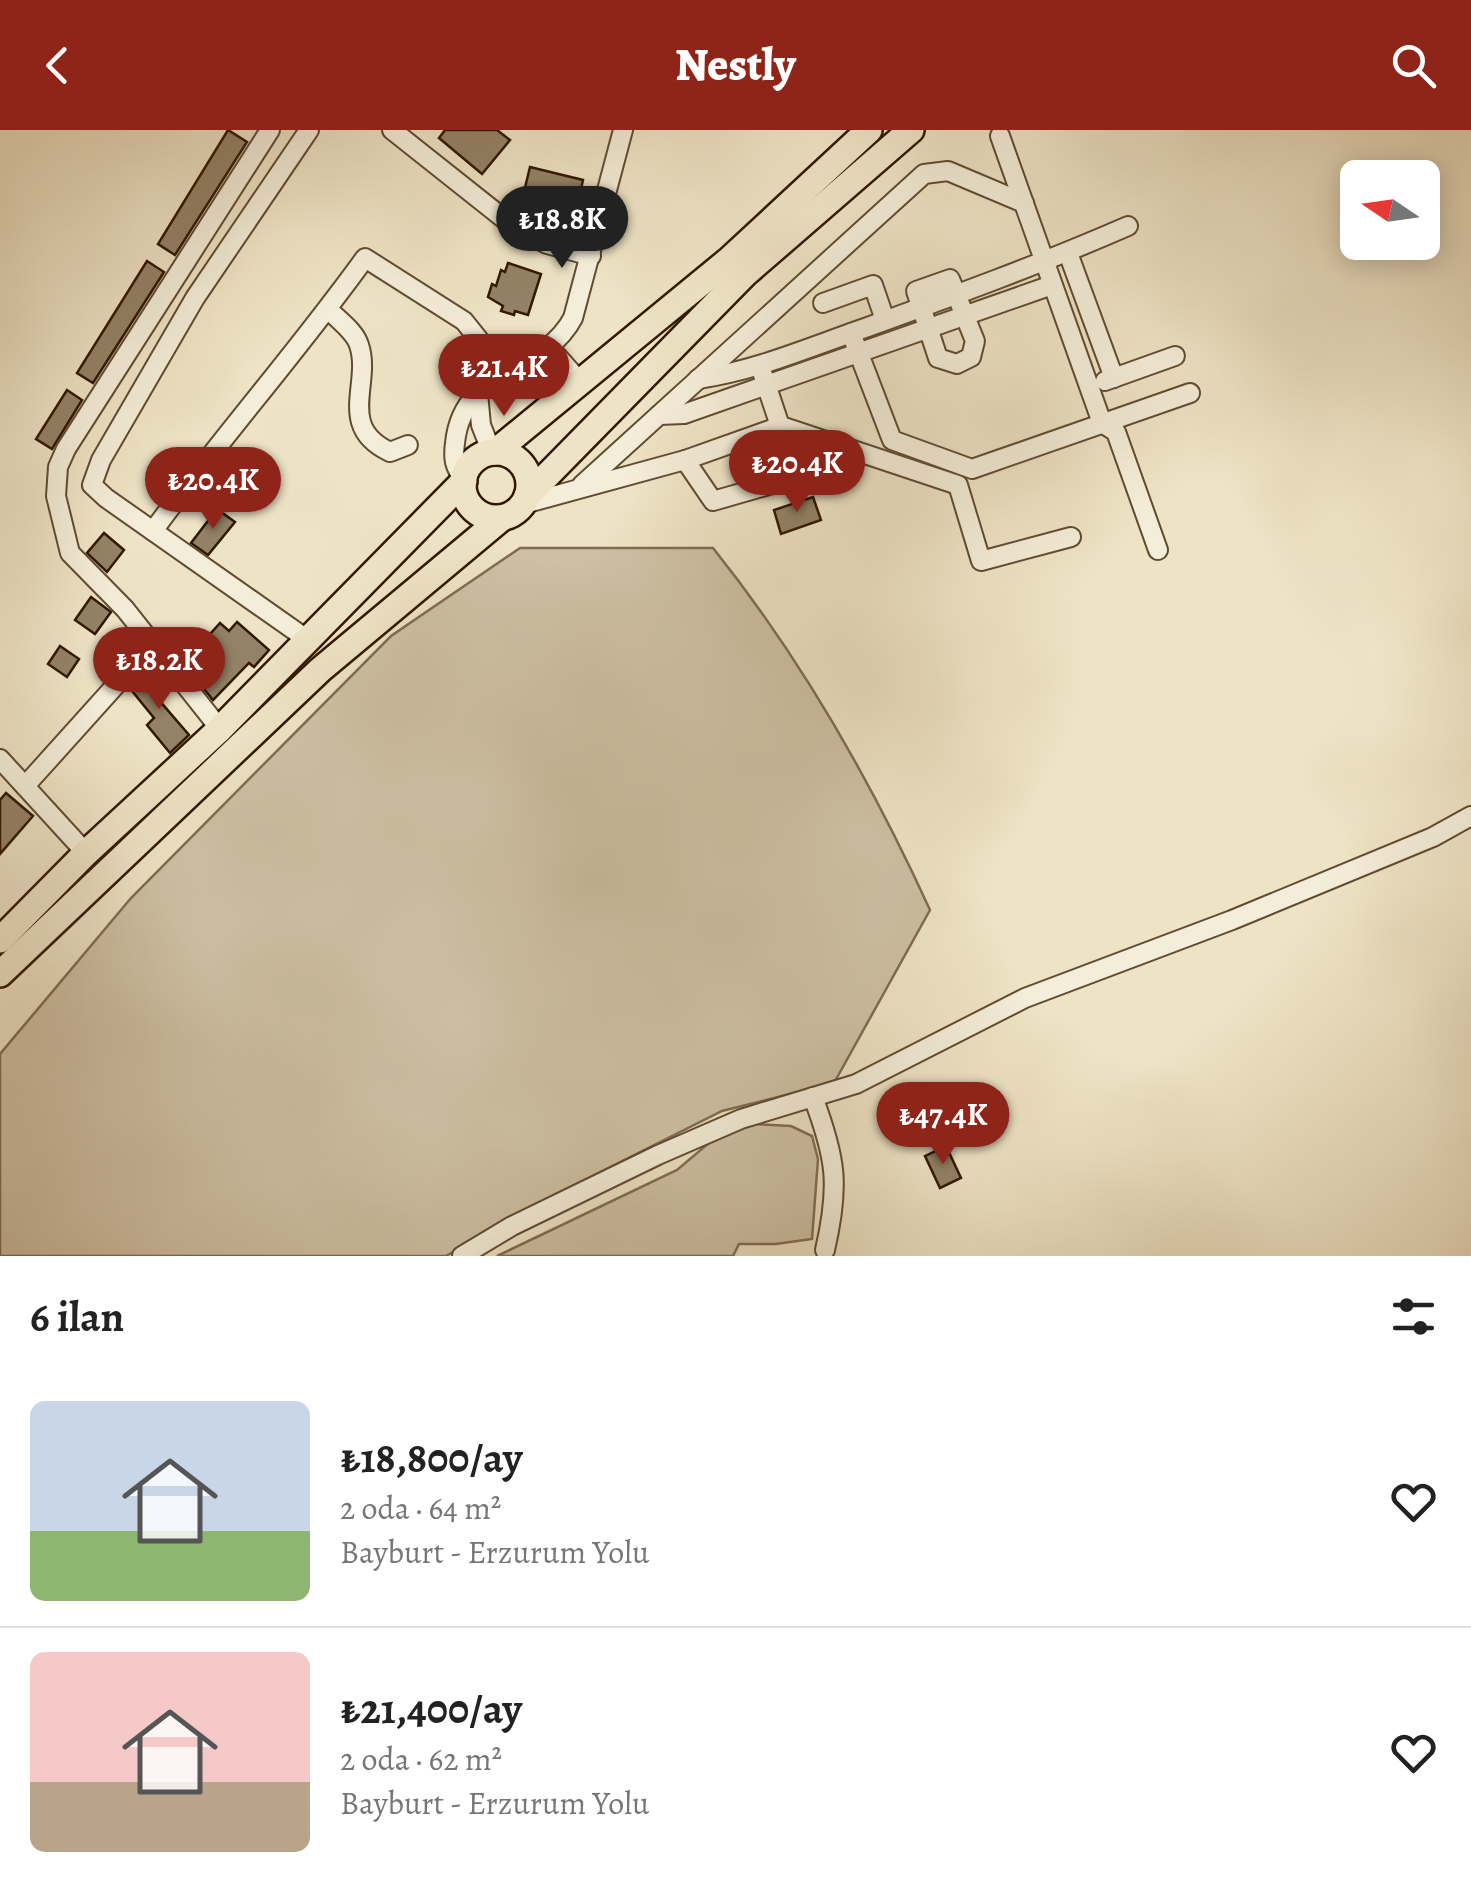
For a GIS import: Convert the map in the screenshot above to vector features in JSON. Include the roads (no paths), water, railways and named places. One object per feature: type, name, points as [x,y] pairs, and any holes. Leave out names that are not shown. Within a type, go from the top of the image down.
[{"type":"highway","points":[[0,940],[86,853],[220,729],[464,480],[471,464],[494,452],[581,383],[730,258],[870,130]]},
{"type":"highway","points":[[0,974],[320,670],[518,506],[745,274],[911,130]]},
{"type":"highway","points":[[494,452],[520,462],[528,478],[518,506]]},
{"type":"highway","points":[[464,480],[466,498],[477,512],[518,506]]},
{"type":"street","points":[[220,729],[125,610],[70,554],[56,496],[58,468],[66,449],[270,130]]},
{"type":"street","points":[[308,640],[92,485],[95,472],[195,298],[309,130]]},
{"type":"street","points":[[392,130],[514,226],[547,244],[590,256]]},
{"type":"street","points":[[464,480],[454,460],[463,408],[493,380],[549,347],[566,332],[574,318],[623,130]]},
{"type":"street","points":[[1000,136],[1102,424],[1116,432],[1158,550]]},
{"type":"street","points":[[578,488],[924,174],[948,170],[1024,203]]},
{"type":"street","points":[[957,294],[1044,263],[1128,226]]},
{"type":"street","points":[[1068,252],[1114,378]]},
{"type":"street","points":[[153,531],[206,458],[366,258],[464,320],[480,342],[493,380]]},
{"type":"street","points":[[950,279],[957,294],[976,348],[962,363],[952,365],[938,358],[916,291],[950,279]]},
{"type":"street","points":[[823,303],[873,285],[885,320]]},
{"type":"street","points":[[659,415],[684,414],[1052,285]]},
{"type":"street","points":[[698,380],[730,375],[921,308]]},
{"type":"street","points":[[328,309],[356,338],[362,350],[358,393],[361,423],[379,446],[390,452],[408,445]]},
{"type":"street","points":[[851,333],[892,440],[972,469],[1190,394]]},
{"type":"street","points":[[549,347],[581,383]]},
{"type":"street","points":[[1089,387],[1175,356]]},
{"type":"street","points":[[685,460],[713,501],[797,477],[759,364]]},
{"type":"street","points":[[478,393],[481,424],[494,452]]},
{"type":"street","points":[[518,506],[685,460],[781,426],[958,485],[981,561],[1071,537]]},
{"type":"street","points":[[25,786],[151,646]]},
{"type":"street","points":[[3,769],[25,786],[86,853]]},
{"type":"street","points":[[462,1256],[512,1226],[658,1155],[741,1119],[856,1084],[1025,998],[1268,905],[1434,836],[1471,816]]},
{"type":"street","points":[[814,1097],[832,1148],[834,1168],[833,1209],[825,1250]]}]
